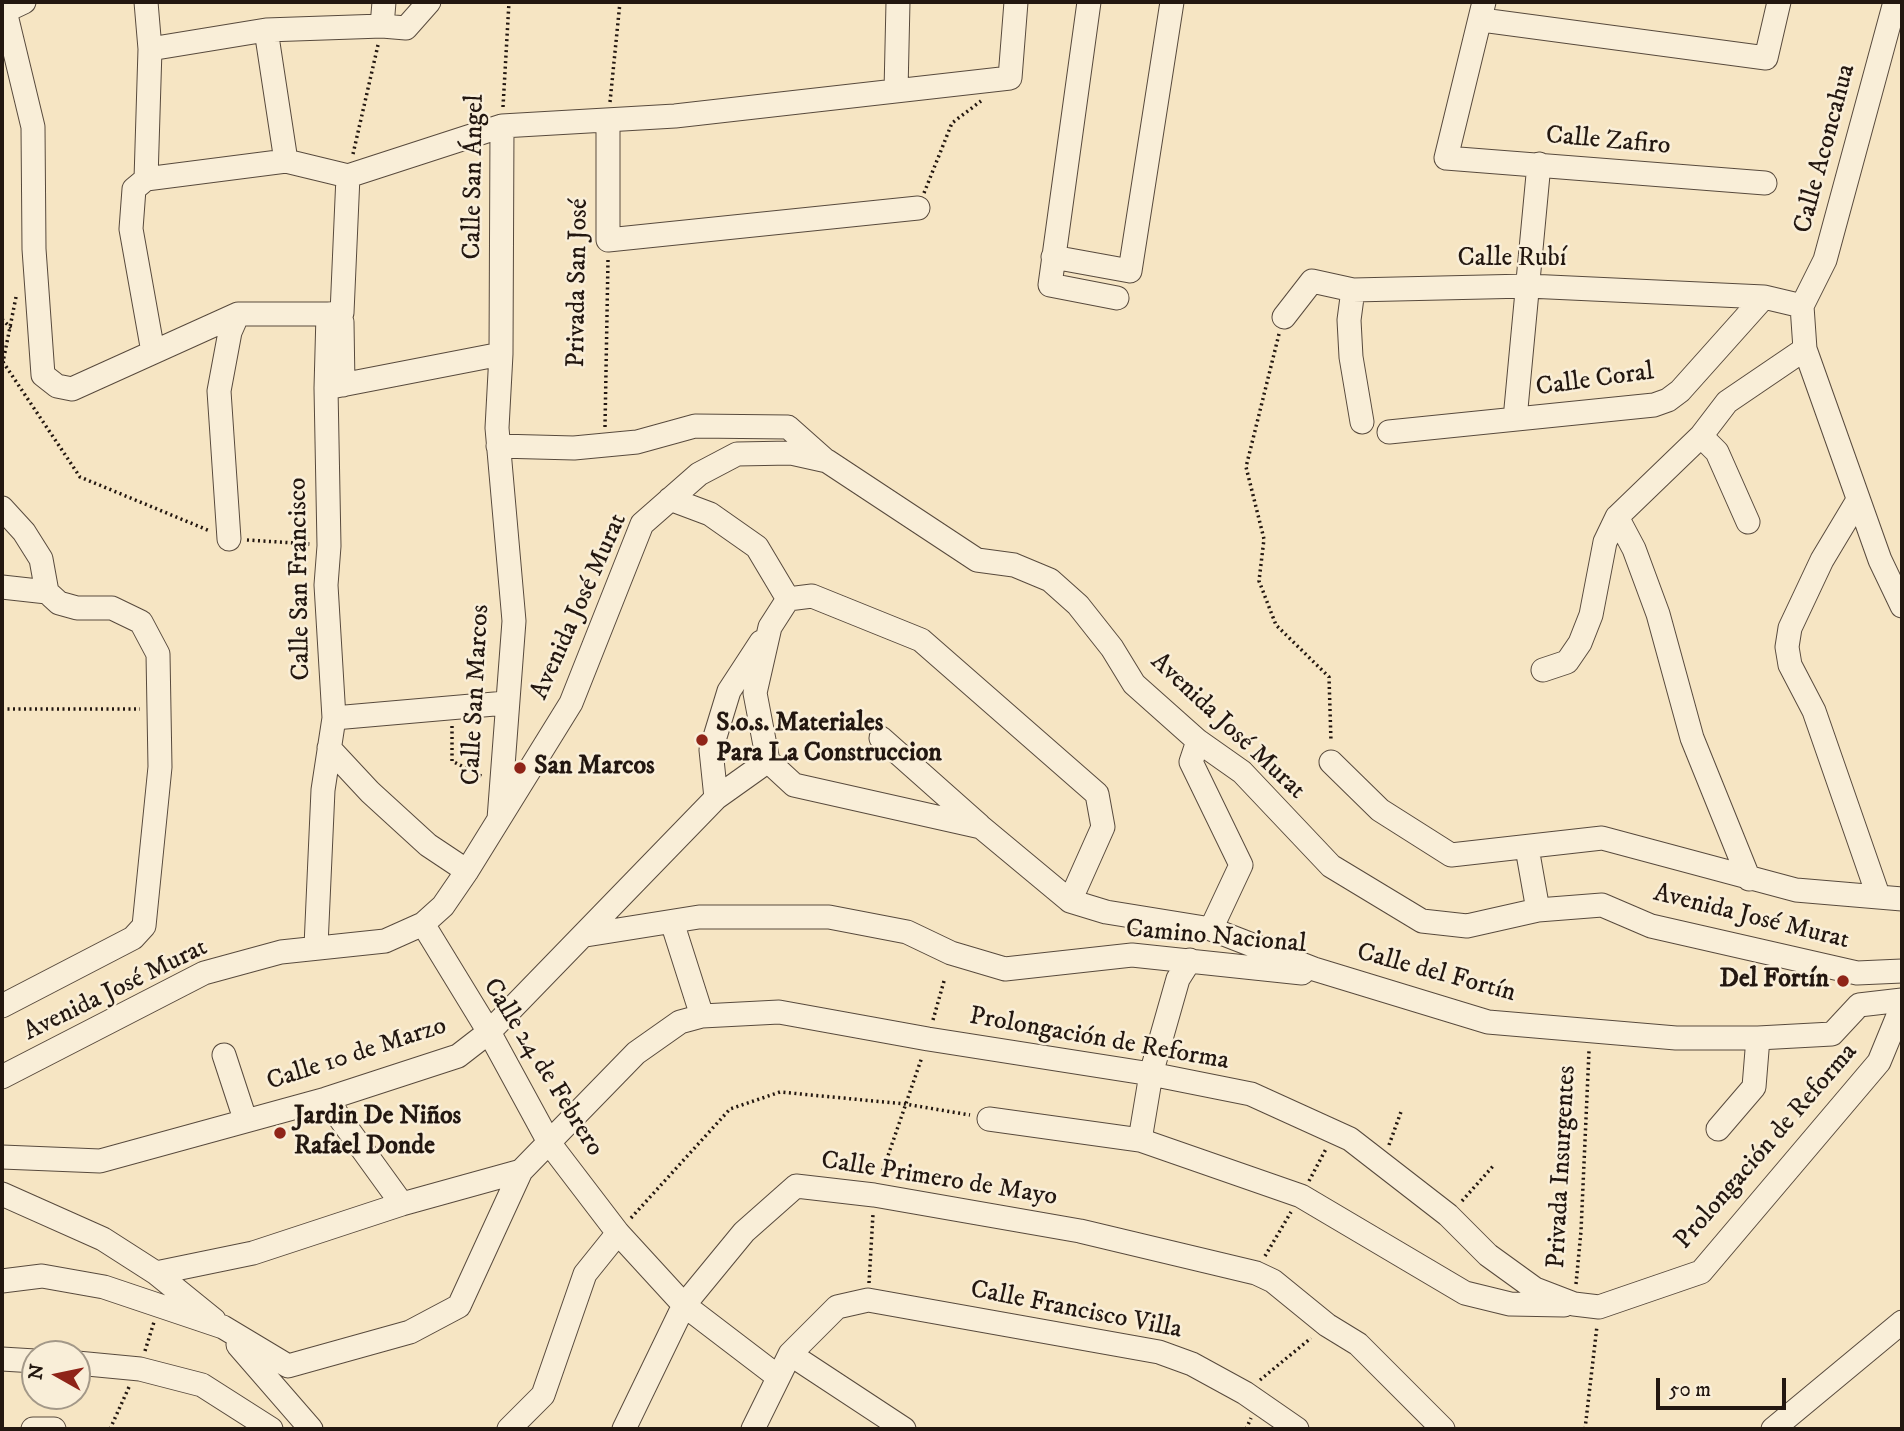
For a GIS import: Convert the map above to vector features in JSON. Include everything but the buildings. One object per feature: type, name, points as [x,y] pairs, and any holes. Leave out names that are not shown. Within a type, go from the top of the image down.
[{"type":"street","points":[[146,2],[150,49],[146,179]]},
{"type":"street","points":[[382,26],[384,2]]},
{"type":"street","points":[[150,49],[266,30],[382,26],[406,28],[429,2]]},
{"type":"street","points":[[897,91],[898,2]]},
{"type":"street","points":[[153,352],[131,229],[135,189],[146,179],[286,161],[348,176],[502,126],[608,122],[1010,78],[1016,2]]},
{"type":"street","points":[[1089,2],[1050,285],[1117,298]]},
{"type":"street","points":[[1053,257],[1130,271],[1172,2]]},
{"type":"street","points":[[1483,11],[1766,58],[1779,2]]},
{"type":"street","name":"Calle Aconcahua","points":[[1802,306],[1825,260],[1895,2]]},
{"type":"street","points":[[15,7],[33,127],[34,249],[43,375],[57,386],[72,389],[238,314],[335,314]]},
{"type":"street","name":"Calle Zafiro","points":[[1483,11],[1447,158],[1765,183]]},
{"type":"street","points":[[266,30],[286,161]]},
{"type":"street","name":"Privada San José","points":[[608,122],[608,240]]},
{"type":"street","name":"Calle San Ángel","points":[[501,354],[502,126]]},
{"type":"street","points":[[1514,419],[1539,164]]},
{"type":"street","name":"Calle San Francisco","points":[[316,946],[323,790],[334,718],[326,585],[335,387],[335,314],[348,176]]},
{"type":"street","points":[[608,240],[918,208]]},
{"type":"street","name":"Calle Rubí","points":[[1283,317],[1311,281],[1353,290],[1528,286],[1764,297],[1802,306]]},
{"type":"street","points":[[1353,290],[1349,320],[1351,357],[1362,422]]},
{"type":"street","name":"Calle Coral","points":[[1390,432],[1654,405],[1668,400],[1764,297]]},
{"type":"street","points":[[1802,306],[1805,349],[1880,560],[1902,606]]},
{"type":"street","points":[[229,538],[219,391],[230,332],[238,314]]},
{"type":"street","points":[[1544,670],[1567,663],[1580,643],[1591,615],[1605,541],[1617,517],[1702,436],[1727,402],[1805,349]]},
{"type":"street","points":[[335,387],[501,354]]},
{"type":"street","name":"Calle San Marcos","points":[[499,822],[514,621],[498,446],[501,354]]},
{"type":"street","points":[[498,446],[574,448],[637,442],[695,426],[788,427],[827,461]]},
{"type":"street","points":[[1702,436],[1717,452],[1748,522]]},
{"type":"street","name":"Avenida José Murat","points":[[2,1077],[204,974],[281,951],[316,946],[356,946],[385,941],[423,924],[443,906],[467,871],[571,703],[642,524],[699,474],[737,454],[791,453],[827,461],[977,560],[1014,565],[1050,580],[1078,605],[1112,648],[1134,684],[1198,741],[1242,772],[1331,866],[1422,921],[1467,926],[1538,910],[1602,905],[1651,926],[1857,973],[1902,971]]},
{"type":"street","points":[[670,499],[710,514],[757,547],[788,599]]},
{"type":"street","points":[[1858,500],[1822,559],[1790,628],[1787,647],[1790,666],[1814,711],[1878,895]]},
{"type":"street","points":[[2,508],[24,533],[41,559],[47,592]]},
{"type":"street","points":[[1617,517],[1634,549],[1658,614],[1692,738],[1749,879]]},
{"type":"street","points":[[2,587],[47,592],[59,603],[76,608],[112,608],[141,622],[158,654],[160,767],[144,926],[122,944],[2,1006]]},
{"type":"street","points":[[788,599],[812,596],[921,640],[1097,794],[1103,827],[1070,901]]},
{"type":"street","points":[[716,798],[711,750],[729,691],[788,599]]},
{"type":"street","points":[[768,761],[755,692],[771,627]]},
{"type":"street","points":[[334,718],[506,703]]},
{"type":"street","name":"Calle del Fortín","points":[[881,738],[1070,901],[1106,912],[1211,929],[1314,969],[1488,1022],[1676,1038],[1758,1038],[1832,1034],[1859,1005]]},
{"type":"street","points":[[1198,741],[1191,762],[1241,865],[1211,929]]},
{"type":"street","points":[[329,748],[370,792],[428,845],[467,871]]},
{"type":"street","name":"Calle del Fortín","points":[[768,761],[794,785],[981,827]]},
{"type":"street","name":"Calle 10 de Marzo","points":[[2,1157],[100,1161],[245,1119],[326,1099],[458,1056],[489,1032],[586,935],[716,798],[768,761]]},
{"type":"street","points":[[1331,762],[1380,810],[1451,855],[1602,838],[1796,890],[1902,899]]},
{"type":"street","points":[[1527,848],[1538,910]]},
{"type":"street","name":"Camino Nacional","points":[[586,935],[699,917],[829,918],[907,932],[951,953],[1005,969],[1132,955],[1347,979]]},
{"type":"street","points":[[673,922],[702,1016]]},
{"type":"street","name":"Calle 24 de Febrero","points":[[423,924],[489,1032],[550,1144],[618,1233],[684,1305],[778,1376]]},
{"type":"street","points":[[1140,1140],[1151,1074],[1178,979],[1190,960]]},
{"type":"street","points":[[1857,973],[1859,1005],[1902,1000]]},
{"type":"street","name":"Prolongación de Reforma","points":[[156,1273],[253,1253],[402,1204],[521,1171],[636,1053],[680,1022],[702,1016],[779,1012],[928,1040],[1151,1074],[1251,1094],[1335,1132],[1382,1163],[1448,1215],[1488,1255],[1525,1282],[1556,1299],[1599,1307],[1701,1272],[1879,1062],[1902,1006]]},
{"type":"street","points":[[1718,1129],[1754,1087],[1758,1038]]},
{"type":"street","points":[[224,1055],[245,1119]]},
{"type":"street","points":[[326,1099],[402,1204]]},
{"type":"street","points":[[989,1119],[1140,1140],[1301,1196],[1465,1293],[1510,1304],[1574,1304]]},
{"type":"street","points":[[2,1195],[103,1239],[156,1273],[223,1327],[288,1366],[410,1332],[459,1306],[521,1171]]},
{"type":"street","name":"Calle Primero de Mayo","points":[[624,1429],[684,1305],[744,1232],[796,1186],[874,1195],[1080,1231],[1256,1273],[1273,1281],[1327,1325],[1359,1344],[1443,1429]]},
{"type":"street","points":[[509,1429],[543,1395],[585,1274],[618,1233]]},
{"type":"street","points":[[2,1281],[42,1276],[104,1287],[159,1308],[223,1327],[314,1427]]},
{"type":"street","points":[[752,1429],[790,1354],[837,1307],[869,1300]]},
{"type":"street","name":"Calle Francisco Villa","points":[[869,1300],[1159,1352],[1192,1364],[1245,1393],[1297,1429]]},
{"type":"street","points":[[1773,1429],[1902,1322]]},
{"type":"street","points":[[790,1354],[894,1426]]},
{"type":"street","points":[[2,1359],[21,1360]]},
{"type":"street","points":[[91,1364],[140,1369],[202,1385],[271,1429]]},
{"type":"street","points":[[33,1429],[54,1429]]},
{"type":"path","name":"Calle San Ángel","points":[[502,126],[509,2]]},
{"type":"path","points":[[608,122],[620,2]]},
{"type":"path","points":[[348,176],[382,26]]},
{"type":"path","points":[[918,208],[951,123],[1010,78]]},
{"type":"path","name":"Privada San José","points":[[604,445],[608,240]]},
{"type":"path","points":[[16,296],[3,362],[80,477],[229,538],[329,546]]},
{"type":"path","points":[[1283,317],[1246,467],[1264,538],[1259,580],[1276,625],[1329,677],[1331,762]]},
{"type":"path","points":[[2,318],[11,328]]},
{"type":"path","points":[[452,706],[452,761],[500,786]]},
{"type":"path","points":[[2,709],[159,709]]},
{"type":"path","points":[[869,1300],[874,1195],[928,1040],[944,981]]},
{"type":"path","name":"Privada Insurgentes","points":[[1574,1304],[1581,1231],[1589,1032]]},
{"type":"path","points":[[618,1233],[730,1109],[780,1092],[905,1104],[989,1119]]},
{"type":"path","points":[[1382,1163],[1402,1108]]},
{"type":"path","points":[[1256,1273],[1335,1132]]},
{"type":"path","points":[[1448,1215],[1494,1165]]},
{"type":"path","points":[[1585,1429],[1599,1307]]},
{"type":"path","points":[[110,1429],[122,1399],[140,1369],[159,1308]]},
{"type":"path","points":[[1245,1393],[1327,1325]]},
{"type":"place","name":"S.o.s. Materiales Para La Construccion","points":[[702,740]]},
{"type":"place","name":"San Marcos","points":[[520,768]]},
{"type":"place","name":"Del Fortín","points":[[1843,981]]},
{"type":"place","name":"Jardin De Niños Rafael Donde","points":[[280,1133]]}]
